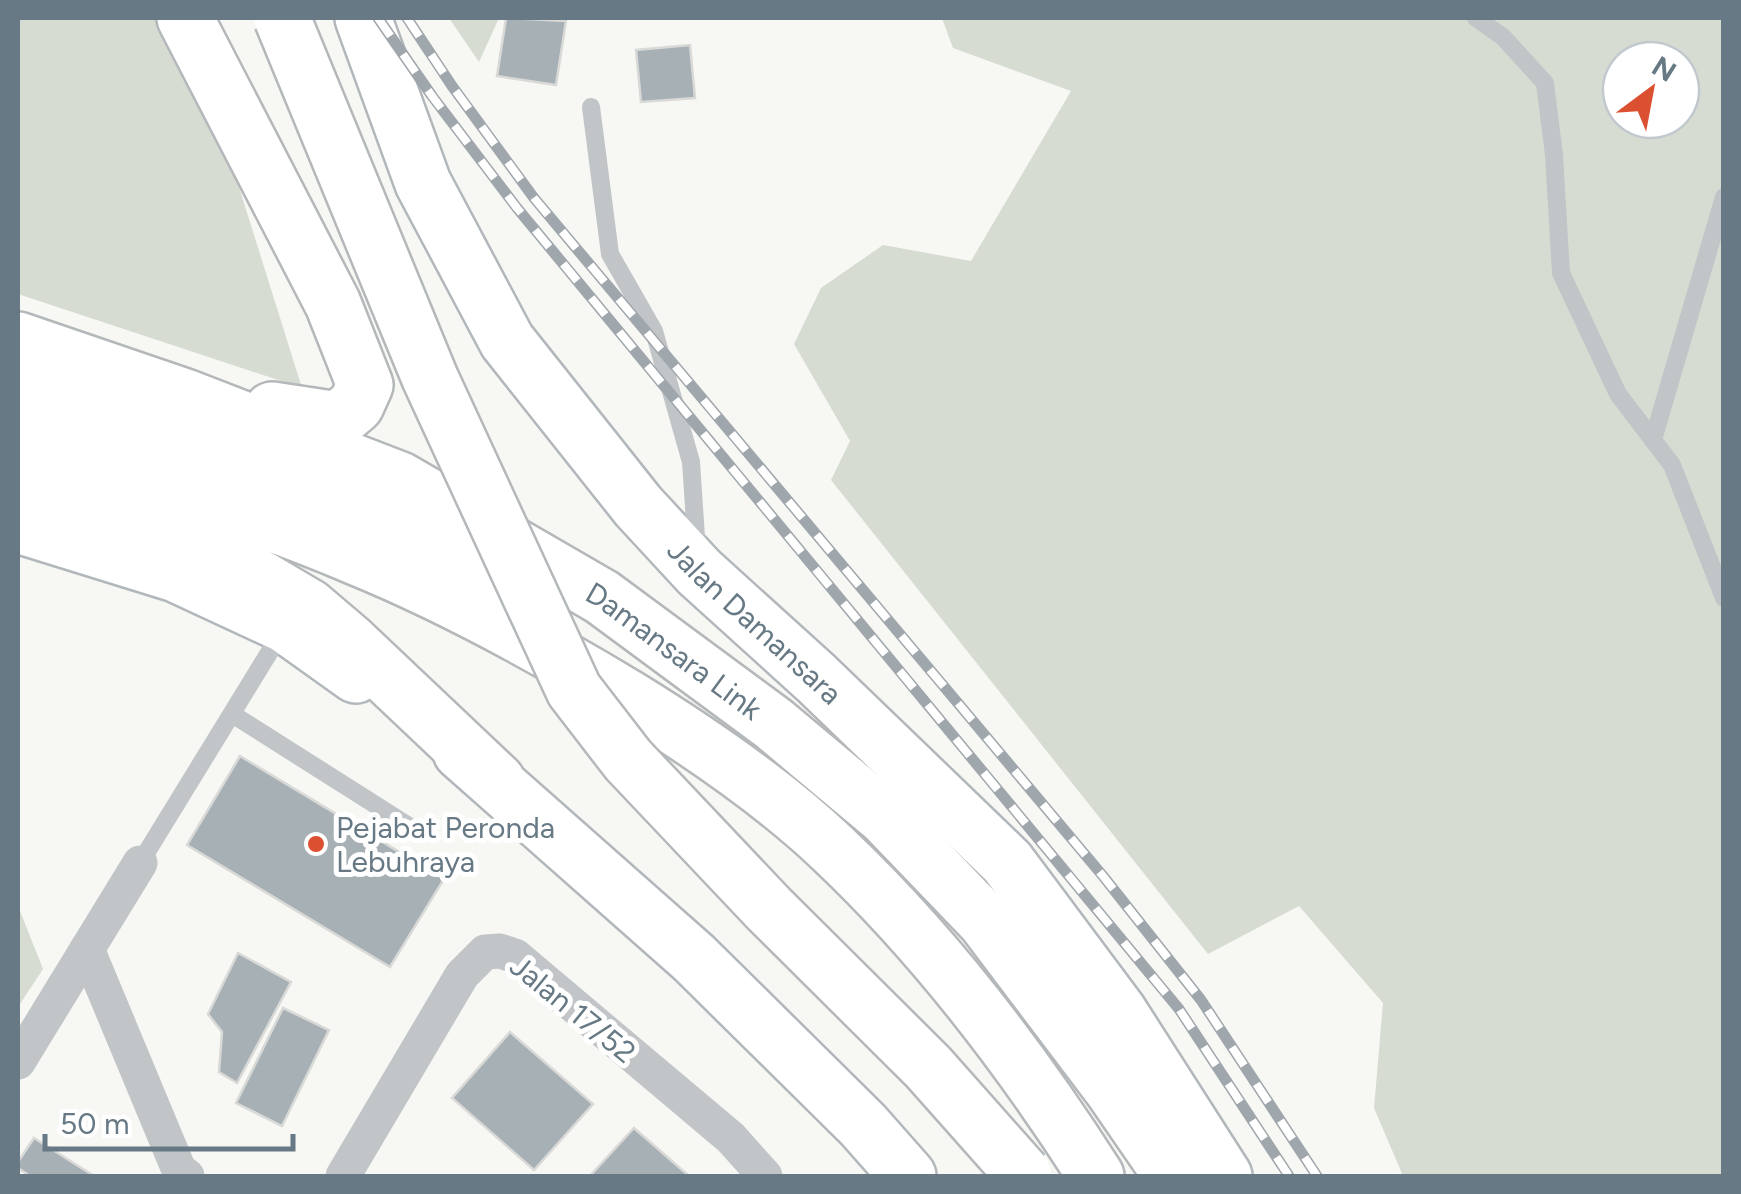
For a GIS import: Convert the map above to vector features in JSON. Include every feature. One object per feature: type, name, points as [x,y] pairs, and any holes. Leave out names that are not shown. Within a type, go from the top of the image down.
[{"type":"main road","points":[[185,18],[333,304],[365,385],[356,406],[338,420],[185,398]]},
{"type":"main road","points":[[282,18],[430,378],[574,690],[628,760],[928,1068],[1023,1175]]},
{"type":"main road","name":"Jalan Damansara","points":[[364,18],[422,183],[506,341],[638,506],[699,572],[816,678],[1007,862],[1120,1012],[1224,1176]]},
{"type":"main road","name":"Damansara Link","points":[[18,340],[185,398],[400,480],[602,597],[774,724],[885,817],[985,920],[1112,1088],[1172,1176]]},
{"type":"main road","points":[[18,390],[172,440],[364,512],[631,645],[774,724]]},
{"type":"main road","name":"Damansara Link","points":[[18,440],[154,483],[355,556],[538,643],[700,742],[828,844],[928,946],[1053,1109],[1096,1176]]},
{"type":"main road","points":[[18,488],[127,520],[221,555],[309,607],[694,958],[863,1124],[908,1176]]},
{"type":"main road","points":[[18,525],[176,574],[286,625],[441,736],[497,782]]},
{"type":"street","points":[[18,1062],[140,863]]},
{"type":"street","points":[[87,949],[179,1170],[187,1176]]},
{"type":"street","name":"Jalan 17/52","points":[[342,1176],[462,975],[485,952],[500,951],[514,956],[731,1138],[765,1176]]},
{"type":"lane","points":[[1476,18],[1503,36],[1545,83],[1561,273],[1618,394],[1672,465],[1724,598]]},
{"type":"lane","points":[[591,107],[610,254],[654,331],[691,462],[699,572]]},
{"type":"lane","points":[[1653,440],[1724,196]]},
{"type":"lane","points":[[140,863],[286,625]]},
{"type":"lane","points":[[232,714],[412,828]]},
{"type":"shaded area","points":[[18,18],[186,18],[302,388],[18,294]]},
{"type":"shaded area","points":[[449,18],[499,18],[479,62]]},
{"type":"shaded area","points":[[942,18],[1723,18],[1723,1176],[1403,1176],[1374,1108],[1383,1003],[1299,906],[1208,954],[831,480],[850,441],[794,344],[821,288],[883,245],[971,261],[1071,91],[953,48]]},
{"type":"shaded area","points":[[18,906],[43,969],[18,1007]]},
{"type":"building","points":[[506,18],[566,21],[556,85],[497,76]]},
{"type":"building","points":[[690,45],[695,98],[641,102],[636,50]]},
{"type":"building","points":[[240,756],[444,879],[390,967],[187,845]]},
{"type":"building","points":[[238,953],[291,982],[237,1083],[219,1072],[222,1032],[208,1014]]},
{"type":"building","points":[[283,1008],[329,1030],[282,1126],[236,1103]]},
{"type":"building","points":[[510,1032],[593,1104],[534,1170],[452,1098]]},
{"type":"building","points":[[634,1128],[689,1176],[590,1176]]},
{"type":"building","points":[[34,1138],[94,1176],[30,1176],[18,1168],[18,1162]]},
{"type":"railway","points":[[378,18],[517,208],[1179,1009],[1289,1176]]},
{"type":"railway","points":[[407,18],[534,198],[1103,876],[1201,1000],[1317,1176]]},
{"type":"place","name":"Pejabat Peronda Lebuhraya","points":[[316,844]]}]
